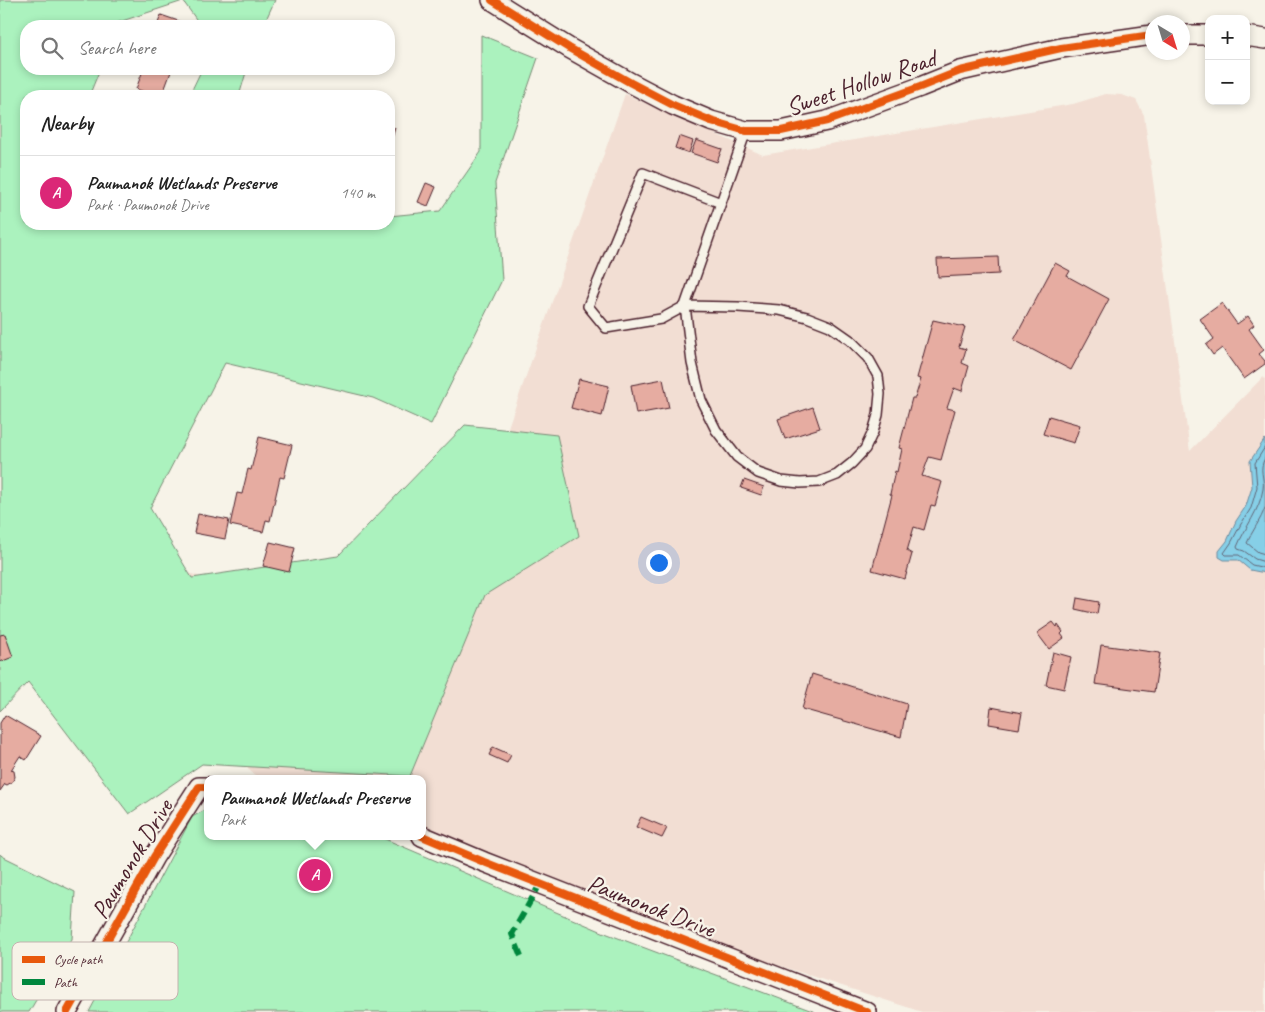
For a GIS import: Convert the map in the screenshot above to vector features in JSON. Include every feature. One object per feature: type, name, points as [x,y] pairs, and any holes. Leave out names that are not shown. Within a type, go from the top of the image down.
[{"type":"street","name":"Sweet Hollow Road","points":[[492,0],[631,84],[711,121],[746,131],[781,131],[827,121],[960,71],[1061,48],[1145,36]]},
{"type":"street","points":[[1190,35],[1205,35]]},
{"type":"street","points":[[1250,37],[1265,39]]},
{"type":"street","name":"Paumonok Drive","points":[[106,942],[154,857],[199,787],[204,787]]},
{"type":"street","name":"Paumonok Drive","points":[[426,838],[508,872],[867,1012]]},
{"type":"street","name":"Paumonok Drive","points":[[67,1012],[74,1000]]},
{"type":"lane","points":[[722,203],[643,174],[588,306],[606,328],[661,319],[685,306],[779,310],[807,317],[830,326],[850,340],[868,358],[878,376],[880,394],[878,415],[865,449],[837,475],[819,482],[781,482],[758,473],[737,457],[716,430],[702,400],[692,362],[685,306],[722,203],[746,131]]},
{"type":"shaded area","points":[[625,94],[763,155],[1073,104],[1106,94],[1122,95],[1136,100],[1144,115],[1190,451],[1263,377],[1265,379],[1265,1012],[922,1012],[608,910],[424,840],[426,840],[426,775],[255,775],[90,627],[126,552],[377,636],[446,604]]},
{"type":"green space","points":[[0,0],[275,0],[266,20],[197,20],[183,1],[125,20],[20,20],[20,75],[98,75],[91,90],[20,90],[20,230],[395,230],[395,215],[440,211],[481,152],[481,35],[538,58],[495,183],[502,280],[431,424],[373,398],[225,363],[150,508],[192,578],[338,556],[465,425],[557,435],[579,536],[485,595],[410,775],[202,764],[129,814],[28,682],[0,711]]},
{"type":"green space","points":[[199,75],[245,75],[241,90],[192,90]]},
{"type":"green space","points":[[204,811],[204,840],[387,840],[605,933],[815,1012],[89,1012],[95,1000],[178,1000],[178,942],[126,942],[192,817]]},
{"type":"green space","points":[[0,854],[75,892],[70,942],[12,942],[12,1000],[36,1000],[29,1012],[0,1012]]},
{"type":"water","points":[[1265,439],[1265,573],[1250,570],[1238,560],[1224,560],[1219,557],[1219,551],[1227,541],[1236,521],[1246,506],[1252,487],[1250,461]]},
{"type":"building","points":[[161,15],[175,20],[159,20]]},
{"type":"building","points":[[141,75],[170,75],[164,90],[136,89]]},
{"type":"building","points":[[679,136],[693,141],[689,153],[675,148]]},
{"type":"building","points":[[696,140],[722,149],[717,162],[691,153]]},
{"type":"building","points":[[426,183],[436,187],[428,206],[418,202]]},
{"type":"building","points":[[998,257],[999,274],[938,277],[937,259]]},
{"type":"building","points":[[1055,263],[1070,271],[1067,276],[1109,299],[1071,370],[1014,340]]},
{"type":"building","points":[[1222,303],[1237,324],[1248,316],[1254,325],[1249,329],[1264,350],[1259,354],[1265,361],[1265,364],[1244,379],[1222,348],[1213,355],[1206,345],[1214,339],[1200,319]]},
{"type":"building","points":[[933,320],[965,327],[959,347],[966,349],[962,363],[969,366],[962,391],[954,388],[947,408],[955,410],[941,460],[929,457],[922,476],[942,482],[935,506],[931,505],[924,530],[914,527],[907,551],[912,554],[905,579],[872,570],[892,495],[890,494],[895,471],[897,472],[902,449],[899,448],[912,398],[915,398],[921,379],[917,378]]},
{"type":"building","points":[[579,379],[609,386],[602,416],[571,408]]},
{"type":"building","points":[[663,379],[669,408],[636,414],[631,385]]},
{"type":"building","points":[[813,407],[820,428],[785,439],[778,419]]},
{"type":"building","points":[[1049,416],[1080,425],[1074,443],[1043,434]]},
{"type":"building","points":[[259,437],[292,445],[284,478],[280,477],[270,521],[266,520],[263,532],[230,525],[237,493],[242,494],[248,469],[251,470]]},
{"type":"building","points":[[744,480],[764,487],[761,495],[741,488]]},
{"type":"building","points":[[198,514],[229,520],[225,539],[194,533]]},
{"type":"building","points":[[270,542],[295,548],[289,572],[263,566]]},
{"type":"building","points":[[1077,598],[1099,602],[1097,614],[1075,609]]},
{"type":"building","points":[[1053,622],[1063,632],[1061,634],[1064,638],[1049,649],[1037,633]]},
{"type":"building","points":[[5,634],[13,657],[0,662],[0,635]]},
{"type":"building","points":[[1101,645],[1160,653],[1154,692],[1095,684]]},
{"type":"building","points":[[1053,652],[1071,657],[1064,689],[1046,685]]},
{"type":"building","points":[[812,674],[907,704],[901,737],[802,709]]},
{"type":"building","points":[[991,707],[1022,713],[1019,729],[989,724]]},
{"type":"building","points":[[5,715],[41,736],[26,760],[20,756],[11,770],[14,771],[15,777],[12,782],[7,785],[5,784],[0,791],[0,723]]},
{"type":"building","points":[[493,747],[511,755],[507,763],[489,755]]},
{"type":"building","points":[[641,817],[667,828],[662,838],[636,827]]},
{"type":"marked path","points":[[521,956],[512,934],[540,884]]},
{"type":"cycle path","points":[[492,0],[569,48],[673,105],[711,121],[746,131],[781,131],[827,121],[960,71],[1061,48],[1145,36]]},
{"type":"cycle path","points":[[106,942],[154,857],[199,787],[204,787]]},
{"type":"cycle path","points":[[426,838],[867,1012]]},
{"type":"cycle path","points":[[67,1012],[74,1000]]},
{"type":"place","name":"Paumanok Wetlands Preserve","points":[[315,875]]}]
